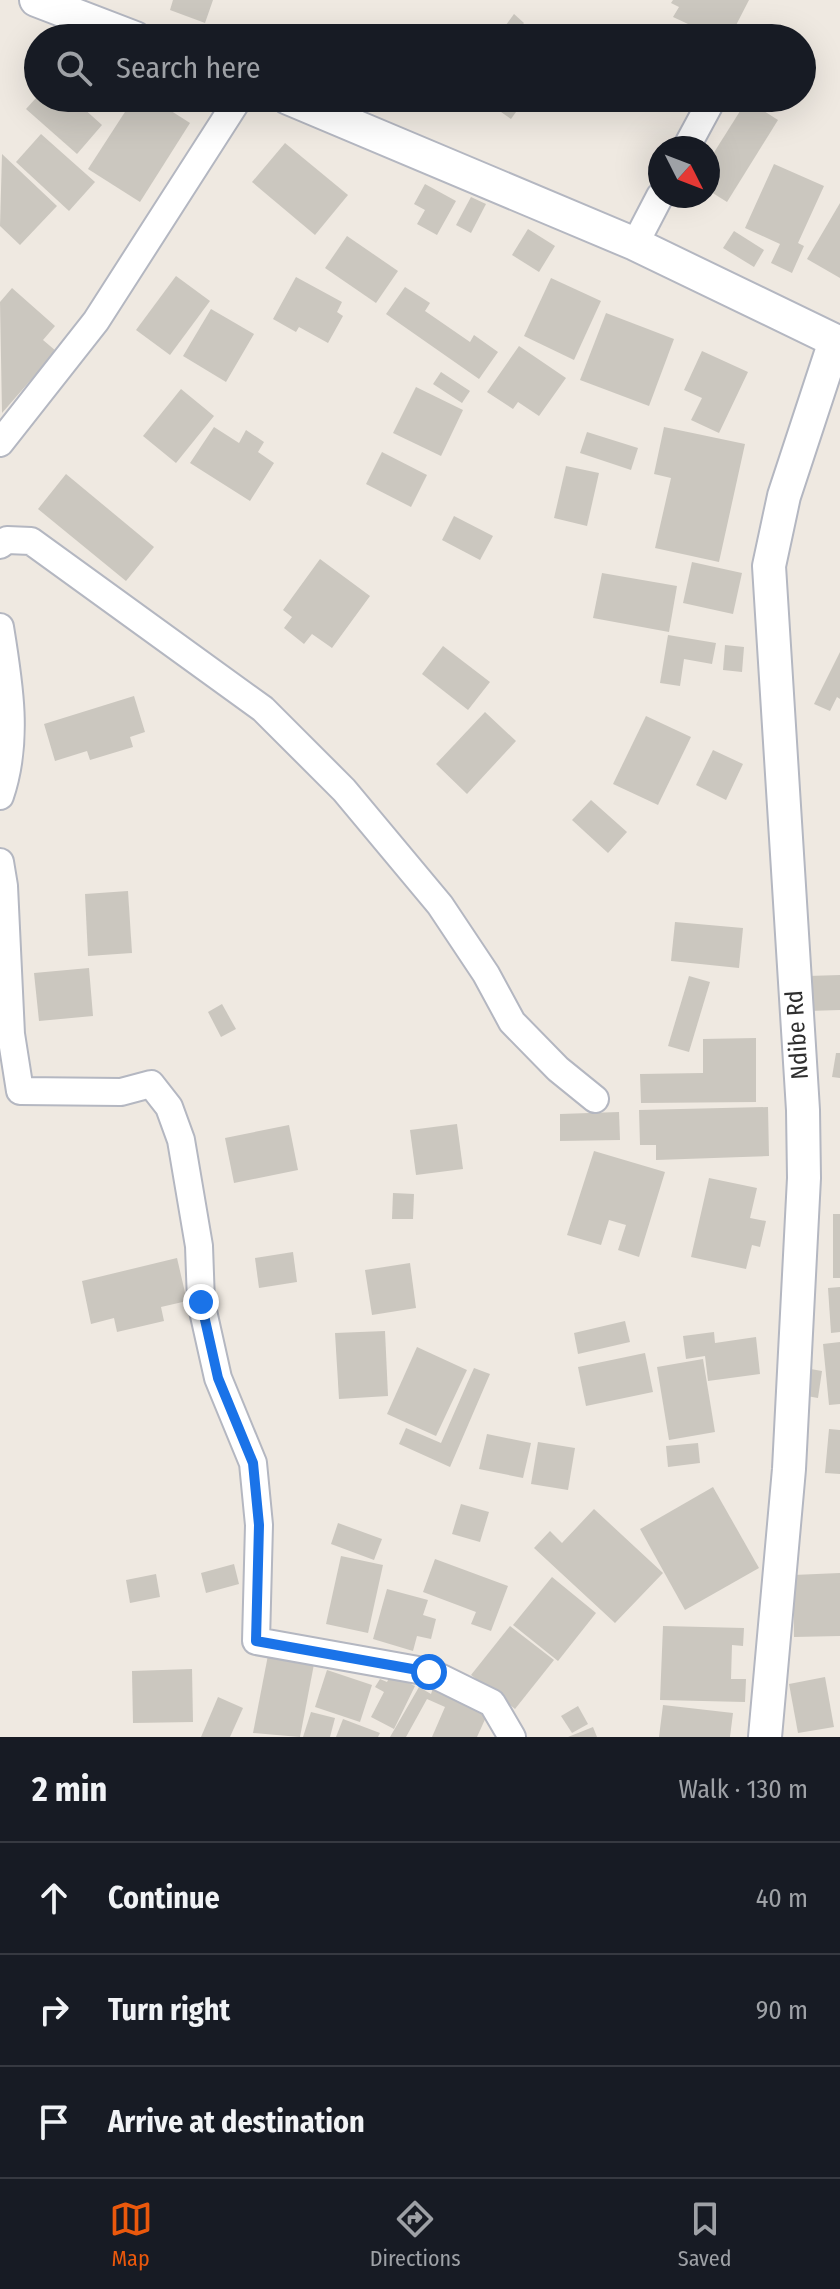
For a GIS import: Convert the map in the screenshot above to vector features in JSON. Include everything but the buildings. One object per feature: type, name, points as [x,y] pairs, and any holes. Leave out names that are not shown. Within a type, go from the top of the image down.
[{"type":"street","points":[[36,0],[99,24]]},
{"type":"street","points":[[0,443],[96,321],[230,112]]},
{"type":"street","points":[[321,112],[635,244],[838,339]]},
{"type":"street","points":[[692,136],[705,112]]},
{"type":"street","points":[[635,244],[654,208]]},
{"type":"street","name":"Ndibe Rd","points":[[765,1737],[789,1469],[804,1178],[803,1110],[769,566],[784,496],[838,339]]},
{"type":"street","points":[[0,545],[7,540],[31,541],[263,709],[344,790],[440,905],[486,974],[512,1022],[558,1069],[595,1099]]},
{"type":"street","points":[[0,627],[11,695],[8,755],[0,796]]},
{"type":"street","points":[[0,862],[4,886],[11,1034],[20,1091],[121,1092],[151,1084],[169,1107],[181,1140],[199,1246],[201,1302],[218,1378],[253,1463],[259,1525],[256,1641],[429,1672],[492,1703],[512,1737]]},
{"type":"route","points":[[201,1302],[218,1378],[237,1417],[253,1463],[259,1525],[256,1641],[429,1672]]}]
